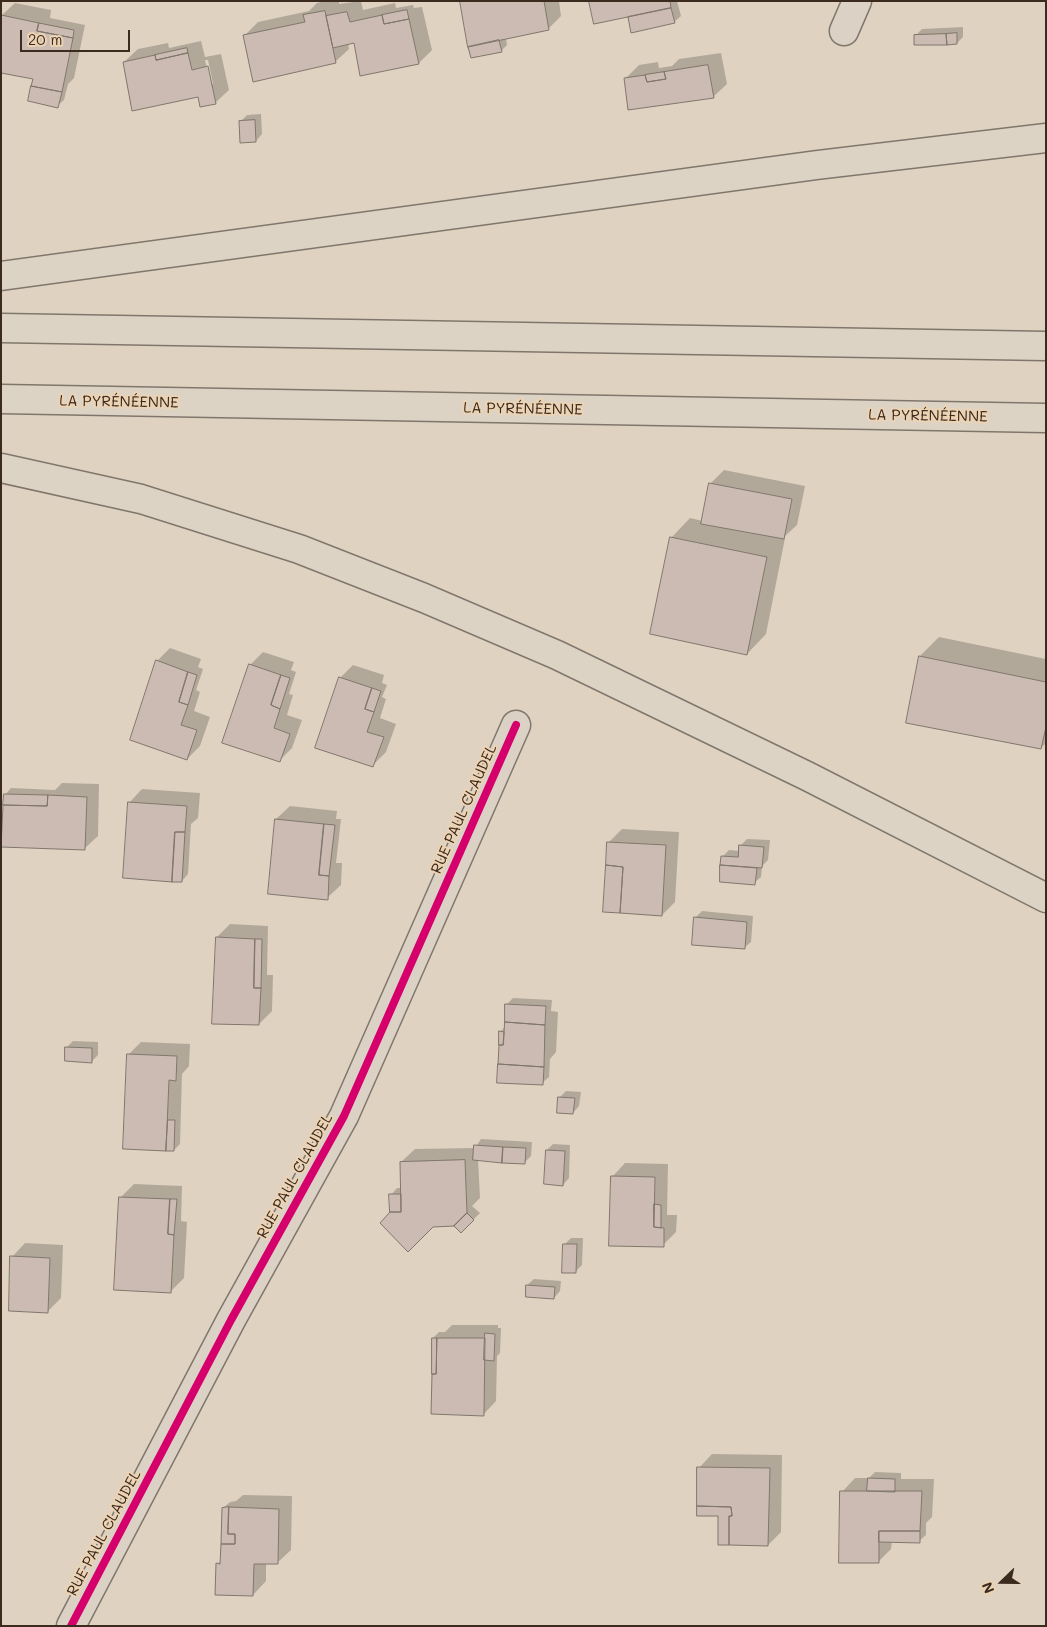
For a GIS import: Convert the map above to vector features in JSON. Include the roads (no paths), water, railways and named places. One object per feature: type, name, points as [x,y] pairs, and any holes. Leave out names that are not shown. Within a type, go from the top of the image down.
[{"type":"highway","points":[[1,276],[817,165],[1046,138]]},
{"type":"highway","points":[[1,328],[1046,346]]},
{"type":"highway","name":"LA PYRÉNÉENNE","points":[[1,400],[1046,418]]},
{"type":"highway","points":[[1,468],[141,499],[299,549],[424,598],[557,655],[807,776],[1046,898]]},
{"type":"street","points":[[844,31],[857,1]]},
{"type":"street","name":"RUE PAUL CLAUDEL","points":[[71,1626],[231,1320],[344,1116],[516,725]]}]
